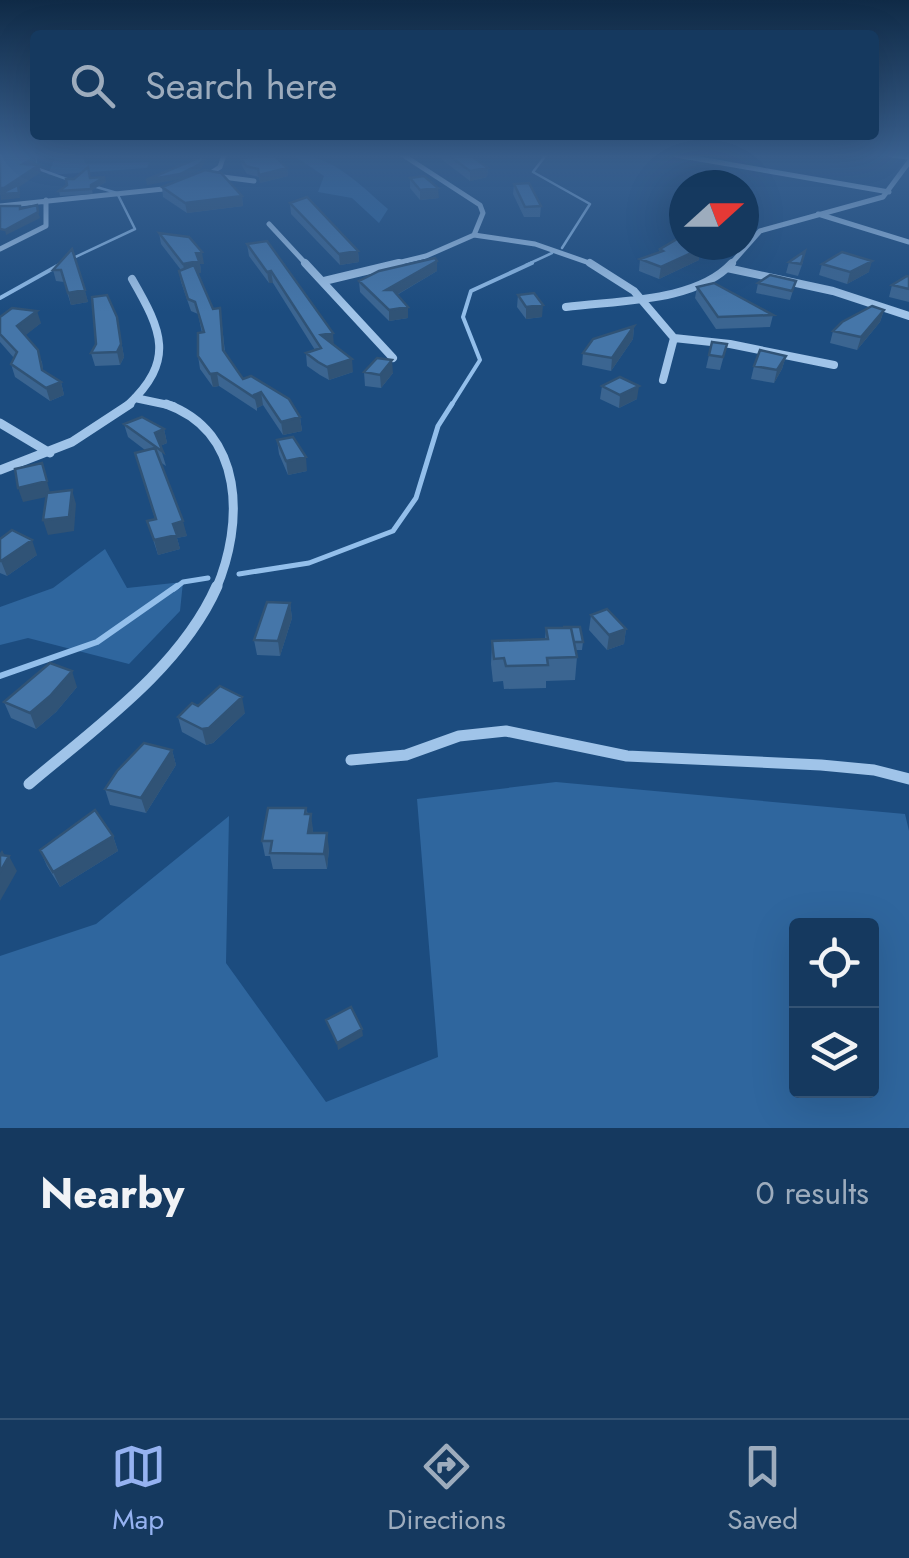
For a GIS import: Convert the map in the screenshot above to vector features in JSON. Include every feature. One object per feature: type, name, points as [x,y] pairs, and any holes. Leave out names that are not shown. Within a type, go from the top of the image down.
[{"type":"street","points":[[0,249],[46,226],[46,208]]},
{"type":"street","points":[[474,235],[484,214],[481,208]]},
{"type":"street","points":[[566,307],[693,287],[728,268],[760,231],[843,208]]},
{"type":"street","points":[[818,214],[909,242]]},
{"type":"street","points":[[269,224],[393,358]]},
{"type":"street","points":[[324,281],[390,267],[474,235],[562,252],[610,272],[642,295],[674,338],[730,344],[834,365]]},
{"type":"street","points":[[728,268],[833,292],[909,316]]},
{"type":"street","points":[[0,470],[50,453],[93,431],[135,398],[153,373],[161,349],[156,322],[132,278]]},
{"type":"street","points":[[662,380],[674,338]]},
{"type":"street","points":[[29,784],[137,689],[176,648],[214,596],[234,548],[238,524],[236,491],[213,436],[197,417],[180,407],[135,398]]},
{"type":"street","points":[[0,423],[50,453]]},
{"type":"street","points":[[351,760],[406,755],[459,736],[506,730],[628,756],[822,765],[874,770],[909,779]]},
{"type":"shaded area","points":[[362,208],[388,209],[379,223]]},
{"type":"shaded area","points":[[105,549],[127,588],[183,582],[180,611],[129,664],[28,638],[0,645],[0,607],[53,588]]},
{"type":"shaded area","points":[[556,782],[905,814],[909,831],[909,1128],[0,1128],[0,956],[96,924],[229,816],[226,963],[326,1102],[438,1057],[417,799]]},
{"type":"building","points":[[0,208],[37,208],[38,212],[0,229]]},
{"type":"building","points":[[294,208],[317,208],[358,251],[339,254]]},
{"type":"building","points":[[159,233],[189,237],[202,252],[196,253],[199,261],[183,264]]},
{"type":"building","points":[[267,241],[333,333],[321,335],[352,359],[327,367],[306,353],[321,348],[271,271],[267,272],[247,244]]},
{"type":"building","points":[[669,244],[669,260],[676,260],[661,267],[640,259],[663,251],[660,249]]},
{"type":"building","points":[[72,249],[85,290],[68,293],[61,270],[53,270]]},
{"type":"building","points":[[805,251],[801,264],[789,262]]},
{"type":"building","points":[[842,252],[872,261],[850,272],[822,264]]},
{"type":"building","points":[[435,258],[437,261],[386,290],[393,290],[408,307],[389,310],[359,281],[379,271]]},
{"type":"building","points":[[194,265],[213,309],[220,308],[223,350],[243,379],[251,376],[289,399],[300,417],[281,422],[261,392],[255,398],[217,373],[210,374],[198,356],[198,333],[204,332],[195,302],[188,299],[179,271]]},
{"type":"building","points":[[770,275],[796,281],[792,291],[758,283]]},
{"type":"building","points":[[907,276],[909,289],[892,285]]},
{"type":"building","points":[[714,283],[773,315],[718,317],[697,287]]},
{"type":"building","points":[[534,293],[543,305],[526,307],[518,295]]},
{"type":"building","points":[[107,295],[117,317],[121,344],[117,352],[91,353],[96,344],[92,297]]},
{"type":"building","points":[[872,306],[884,310],[861,337],[833,331],[842,322]]},
{"type":"building","points":[[12,308],[37,311],[17,326],[38,350],[42,370],[61,382],[46,388],[11,364],[17,352],[0,334],[0,317]]},
{"type":"building","points":[[634,326],[612,358],[583,353],[593,339]]},
{"type":"building","points":[[712,342],[727,344],[723,357],[709,355]]},
{"type":"building","points":[[760,350],[786,356],[777,370],[754,366]]},
{"type":"building","points":[[377,358],[392,360],[380,375],[364,372]]},
{"type":"building","points":[[620,377],[639,386],[620,395],[602,386]]},
{"type":"building","points":[[142,417],[164,429],[155,433],[163,452],[124,424]]},
{"type":"building","points":[[293,437],[306,457],[286,461],[277,440]]},
{"type":"building","points":[[155,448],[183,521],[173,524],[177,535],[154,540],[147,521],[156,519],[135,453]]},
{"type":"building","points":[[42,463],[47,481],[18,488],[15,469]]},
{"type":"building","points":[[72,490],[69,517],[43,520],[47,493]]},
{"type":"building","points":[[12,530],[32,540],[0,561],[0,539]]},
{"type":"building","points":[[267,602],[290,603],[278,641],[254,640]]},
{"type":"building","points":[[607,609],[626,629],[609,635],[591,615]]},
{"type":"building","points":[[563,627],[580,627],[583,642],[574,642],[571,628]]},
{"type":"building","points":[[546,628],[571,628],[577,657],[547,658],[548,665],[506,666],[504,658],[494,659],[492,641],[548,639]]},
{"type":"building","points":[[50,663],[72,671],[30,713],[4,702]]},
{"type":"building","points":[[220,686],[242,697],[209,728],[202,729],[178,717],[192,703],[198,706]]},
{"type":"building","points":[[144,743],[172,750],[141,798],[105,789],[117,771]]},
{"type":"building","points":[[268,808],[306,808],[305,814],[311,814],[308,833],[327,833],[324,854],[270,853],[272,841],[262,841]]},
{"type":"building","points":[[95,810],[113,836],[53,872],[40,850]]},
{"type":"building","points":[[0,855],[9,856],[0,872]]},
{"type":"building","points":[[351,1007],[362,1029],[337,1043],[326,1020]]},
{"type":"waterway","points":[[69,260],[135,229],[124,208]]},
{"type":"waterway","points":[[562,248],[588,208]]},
{"type":"waterway","points":[[526,265],[552,253]]},
{"type":"waterway","points":[[451,406],[480,360],[463,317],[471,291],[532,263]]},
{"type":"waterway","points":[[0,298],[59,265]]},
{"type":"waterway","points":[[239,574],[309,563],[393,531],[416,498],[438,426],[452,404]]},
{"type":"waterway","points":[[174,589],[183,582],[208,578]]},
{"type":"waterway","points":[[0,676],[97,642],[177,586]]}]
